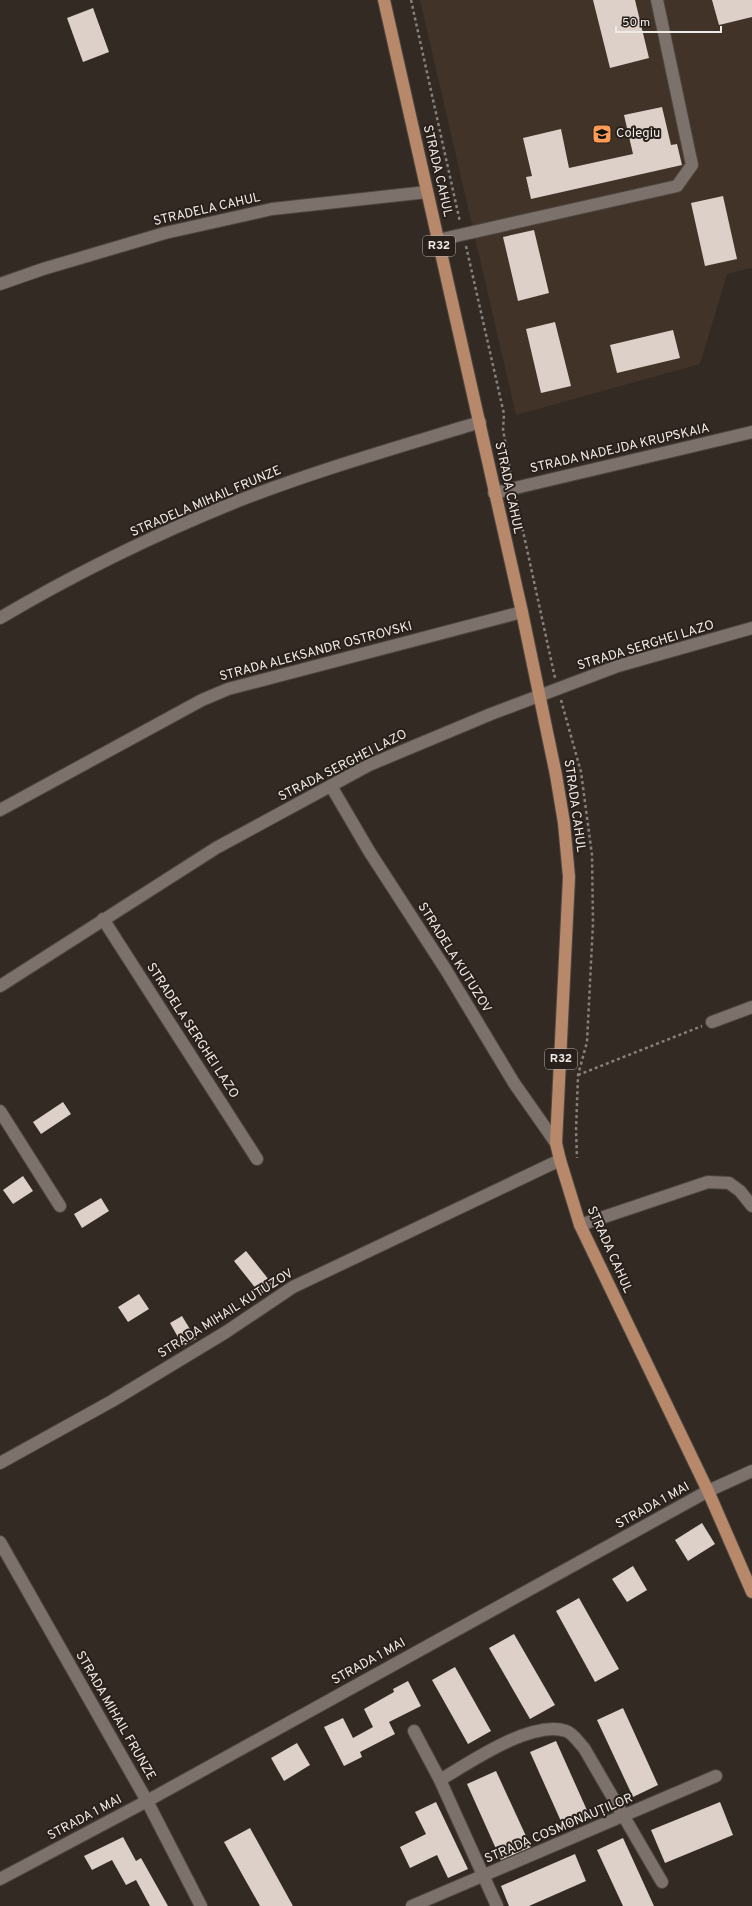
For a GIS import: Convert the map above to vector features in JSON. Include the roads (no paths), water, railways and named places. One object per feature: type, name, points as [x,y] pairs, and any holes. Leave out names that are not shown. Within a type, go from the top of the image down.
[{"type":"main road","name":"STRADA CAHUL","points":[[384,0],[522,612],[556,775],[564,823],[569,878],[556,1143],[580,1225],[708,1491],[752,1592]]},
{"type":"street","points":[[438,240],[677,186],[692,165],[657,0]]},
{"type":"street","name":"STRADELA CAHUL","points":[[0,284],[43,269],[164,233],[272,209],[427,192]]},
{"type":"street","name":"STRADELA MIHAIL FRUNZE","points":[[0,618],[88,569],[239,501],[318,472],[480,422]]},
{"type":"street","name":"STRADA NADEJDA KRUPSKAIA","points":[[494,493],[752,432]]},
{"type":"street","name":"STRADA ALEKSANDR OSTROVSKI","points":[[0,810],[202,700],[228,690],[522,612]]},
{"type":"street","name":"STRADA SERGHEI LAZO","points":[[0,986],[216,848],[369,765],[417,744],[618,666],[752,628]]},
{"type":"street","name":"STRADELA KUTUZOV","points":[[332,786],[369,851],[446,970],[514,1083],[556,1143]]},
{"type":"street","name":"STRADELA SERGHEI LAZO","points":[[104,919],[257,1159]]},
{"type":"street","points":[[712,1022],[752,1007]]},
{"type":"street","points":[[0,1111],[60,1206]]},
{"type":"street","name":"STRADA MIHAIL KUTUZOV","points":[[0,1463],[112,1401],[226,1332],[293,1287],[560,1160]]},
{"type":"street","points":[[580,1225],[708,1182],[729,1183],[740,1191],[752,1206]]},
{"type":"street","name":"STRADA 1 MAI","points":[[0,1879],[147,1801],[708,1491],[752,1471]]},
{"type":"street","name":"STRADA MIHAIL FRUNZE","points":[[0,1542],[147,1801],[201,1906]]},
{"type":"street","points":[[440,1780],[507,1741],[550,1728],[568,1731],[584,1748],[662,1882]]},
{"type":"street","points":[[414,1731],[440,1780],[497,1906]]},
{"type":"street","name":"STRADA COSMONAUȚILOR","points":[[412,1906],[716,1776]]},
{"type":"place","name":"Colegiu","points":[[602,134]]}]
